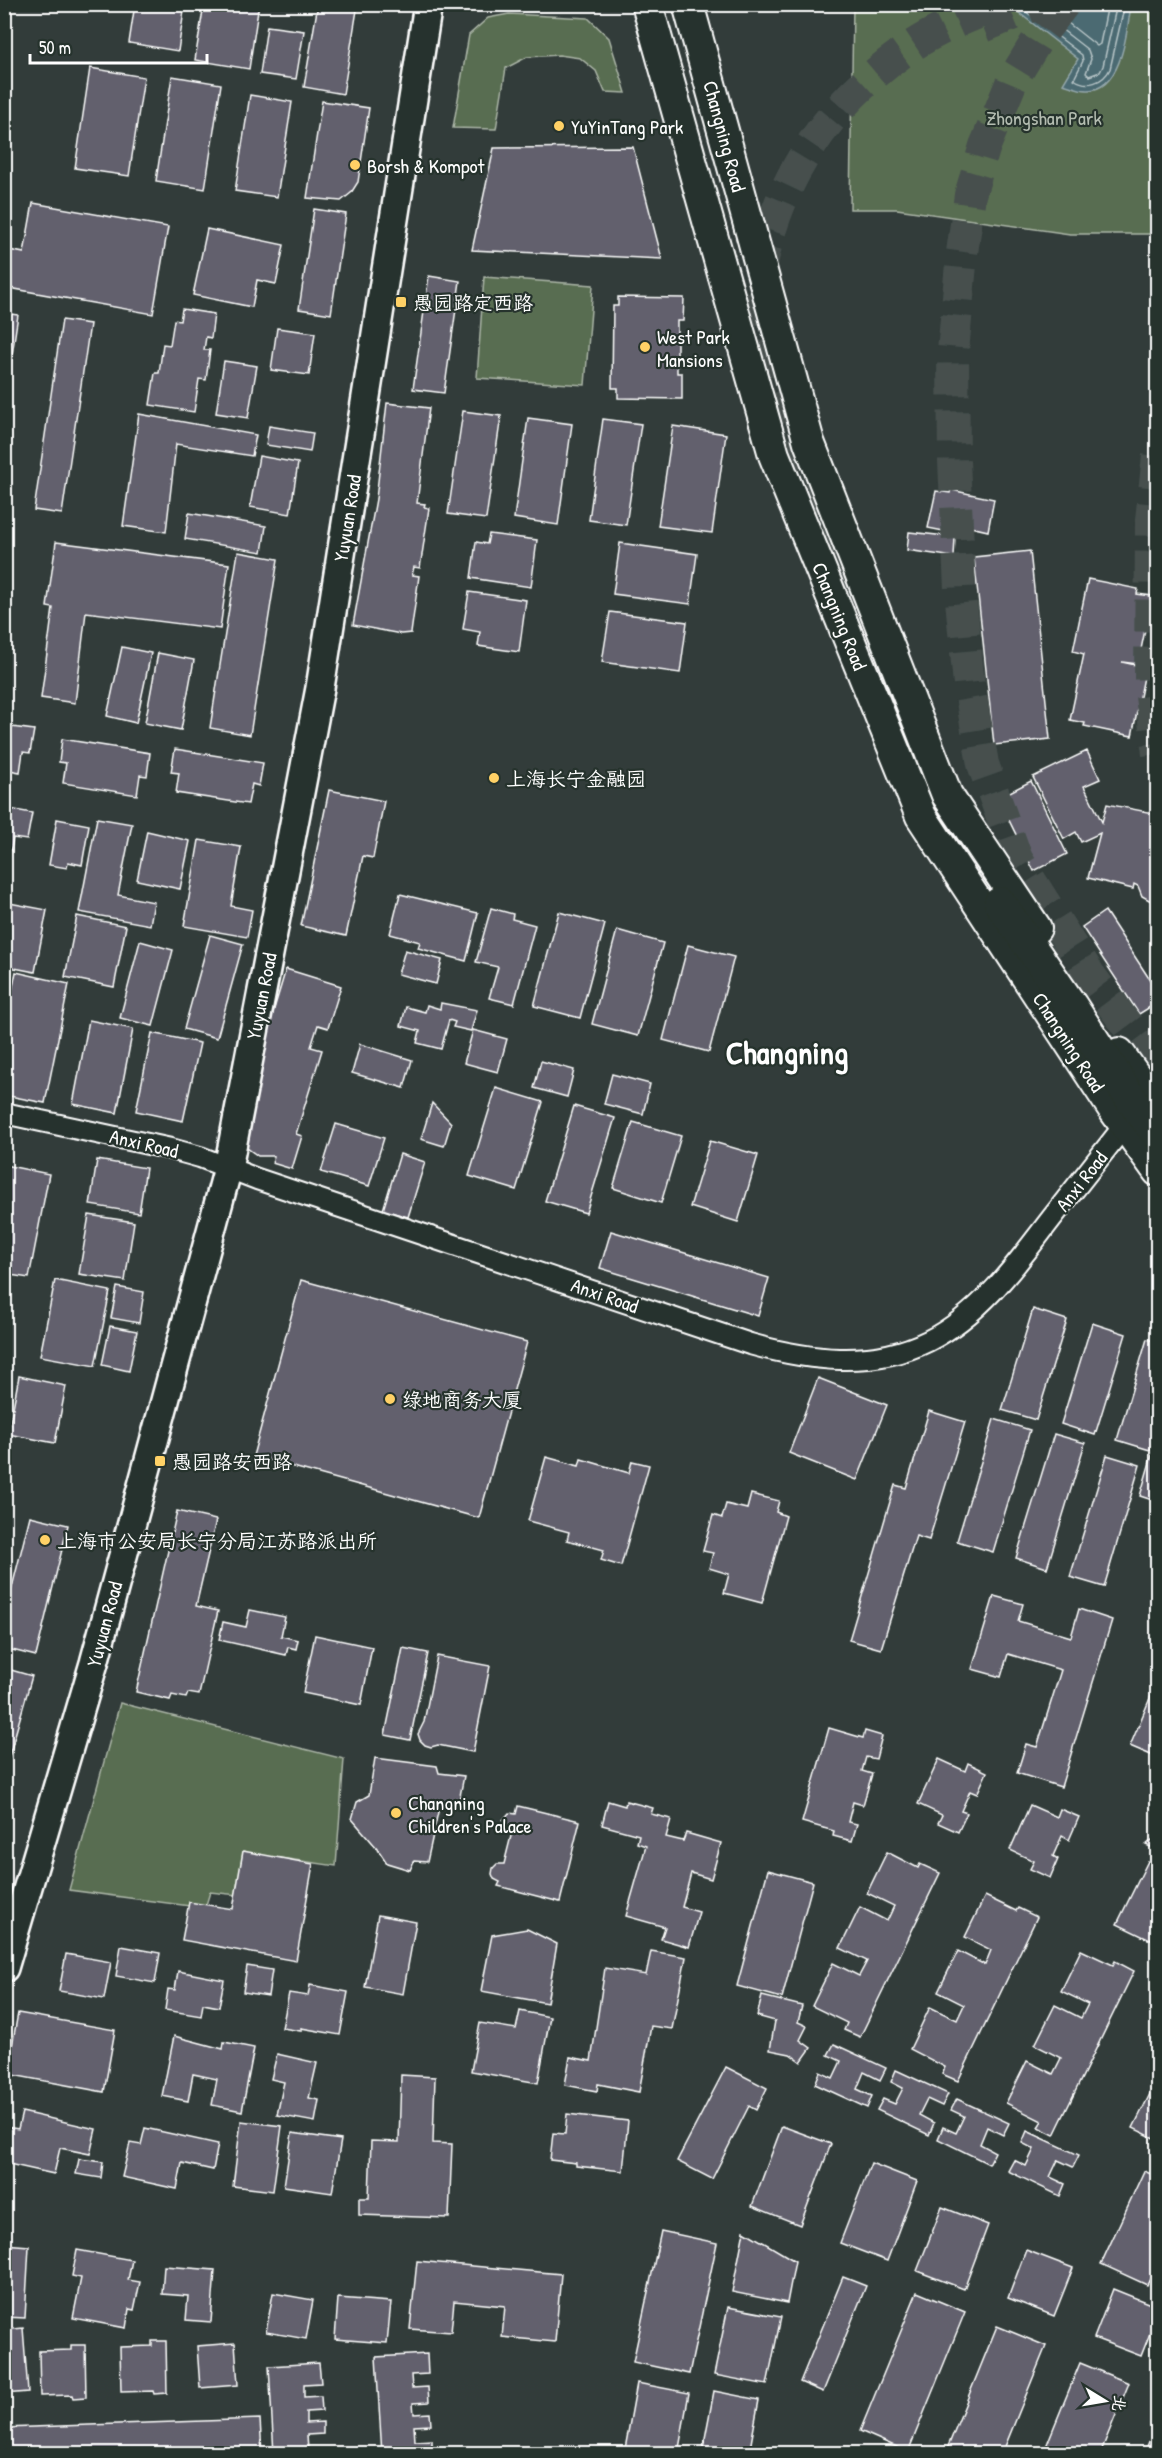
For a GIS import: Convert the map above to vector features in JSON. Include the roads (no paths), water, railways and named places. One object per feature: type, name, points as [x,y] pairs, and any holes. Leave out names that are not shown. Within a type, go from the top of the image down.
[{"type":"highway","points":[[1000,903],[1133,1102],[1158,1134]]},
{"type":"main road","name":"Yuyuan Road","points":[[4,1968],[94,1663],[228,1168],[320,688],[428,4]]},
{"type":"main road","name":"Changning Road","points":[[647,4],[774,455],[921,816],[1124,1126],[1158,1171]]},
{"type":"main road","name":"Changning Road","points":[[688,4],[809,442],[947,795],[1158,1108]]},
{"type":"street","name":"Anxi Road","points":[[4,1113],[200,1157],[750,1344],[782,1353],[822,1359],[862,1359],[898,1352],[928,1341],[956,1323],[1017,1263],[1124,1126]]},
{"type":"water","points":[[1009,5],[1131,5],[1121,58],[1108,81],[1099,88],[1087,90],[1063,84],[1078,59]]},
{"type":"tunnel","points":[[758,373],[756,324],[760,276],[770,231],[787,188],[809,148],[837,112],[870,78],[909,48],[941,29],[1000,4]]},
{"type":"tunnel","points":[[983,27],[1037,4]]},
{"type":"tunnel","points":[[1064,4],[1041,34],[1012,81],[985,146],[970,195],[953,352],[954,461],[960,589],[969,684],[983,764],[1017,859],[1089,974],[1158,1066]]},
{"type":"tunnel","points":[[769,345],[773,384],[784,433],[800,479],[890,686]]},
{"type":"tunnel","points":[[1158,456],[1151,520],[1150,687],[1158,754]]},
{"type":"tunnel","points":[[956,827],[980,873],[1000,903]]},
{"type":"place","name":"YuYinTang Park","points":[[559,126]]},
{"type":"place","name":"Borsh & Kompot","points":[[355,165]]},
{"type":"place","name":"愚园路定西路","points":[[401,302]]},
{"type":"place","name":"West Park Mansions","points":[[645,347]]},
{"type":"place","name":"上海长宁金融园","points":[[494,778]]},
{"type":"place","name":"绿地商务大厦","points":[[390,1399]]},
{"type":"place","name":"愚园路安西路","points":[[160,1461]]},
{"type":"place","name":"上海市公安局长宁分局江苏路派出所","points":[[45,1540]]},
{"type":"place","name":"Changning Children's Palace","points":[[396,1813]]},
{"type":"district","name":"Changning","points":[[787,1052]]},
{"type":"park label","name":"Zhongshan Park","points":[[1044,117]]}]
